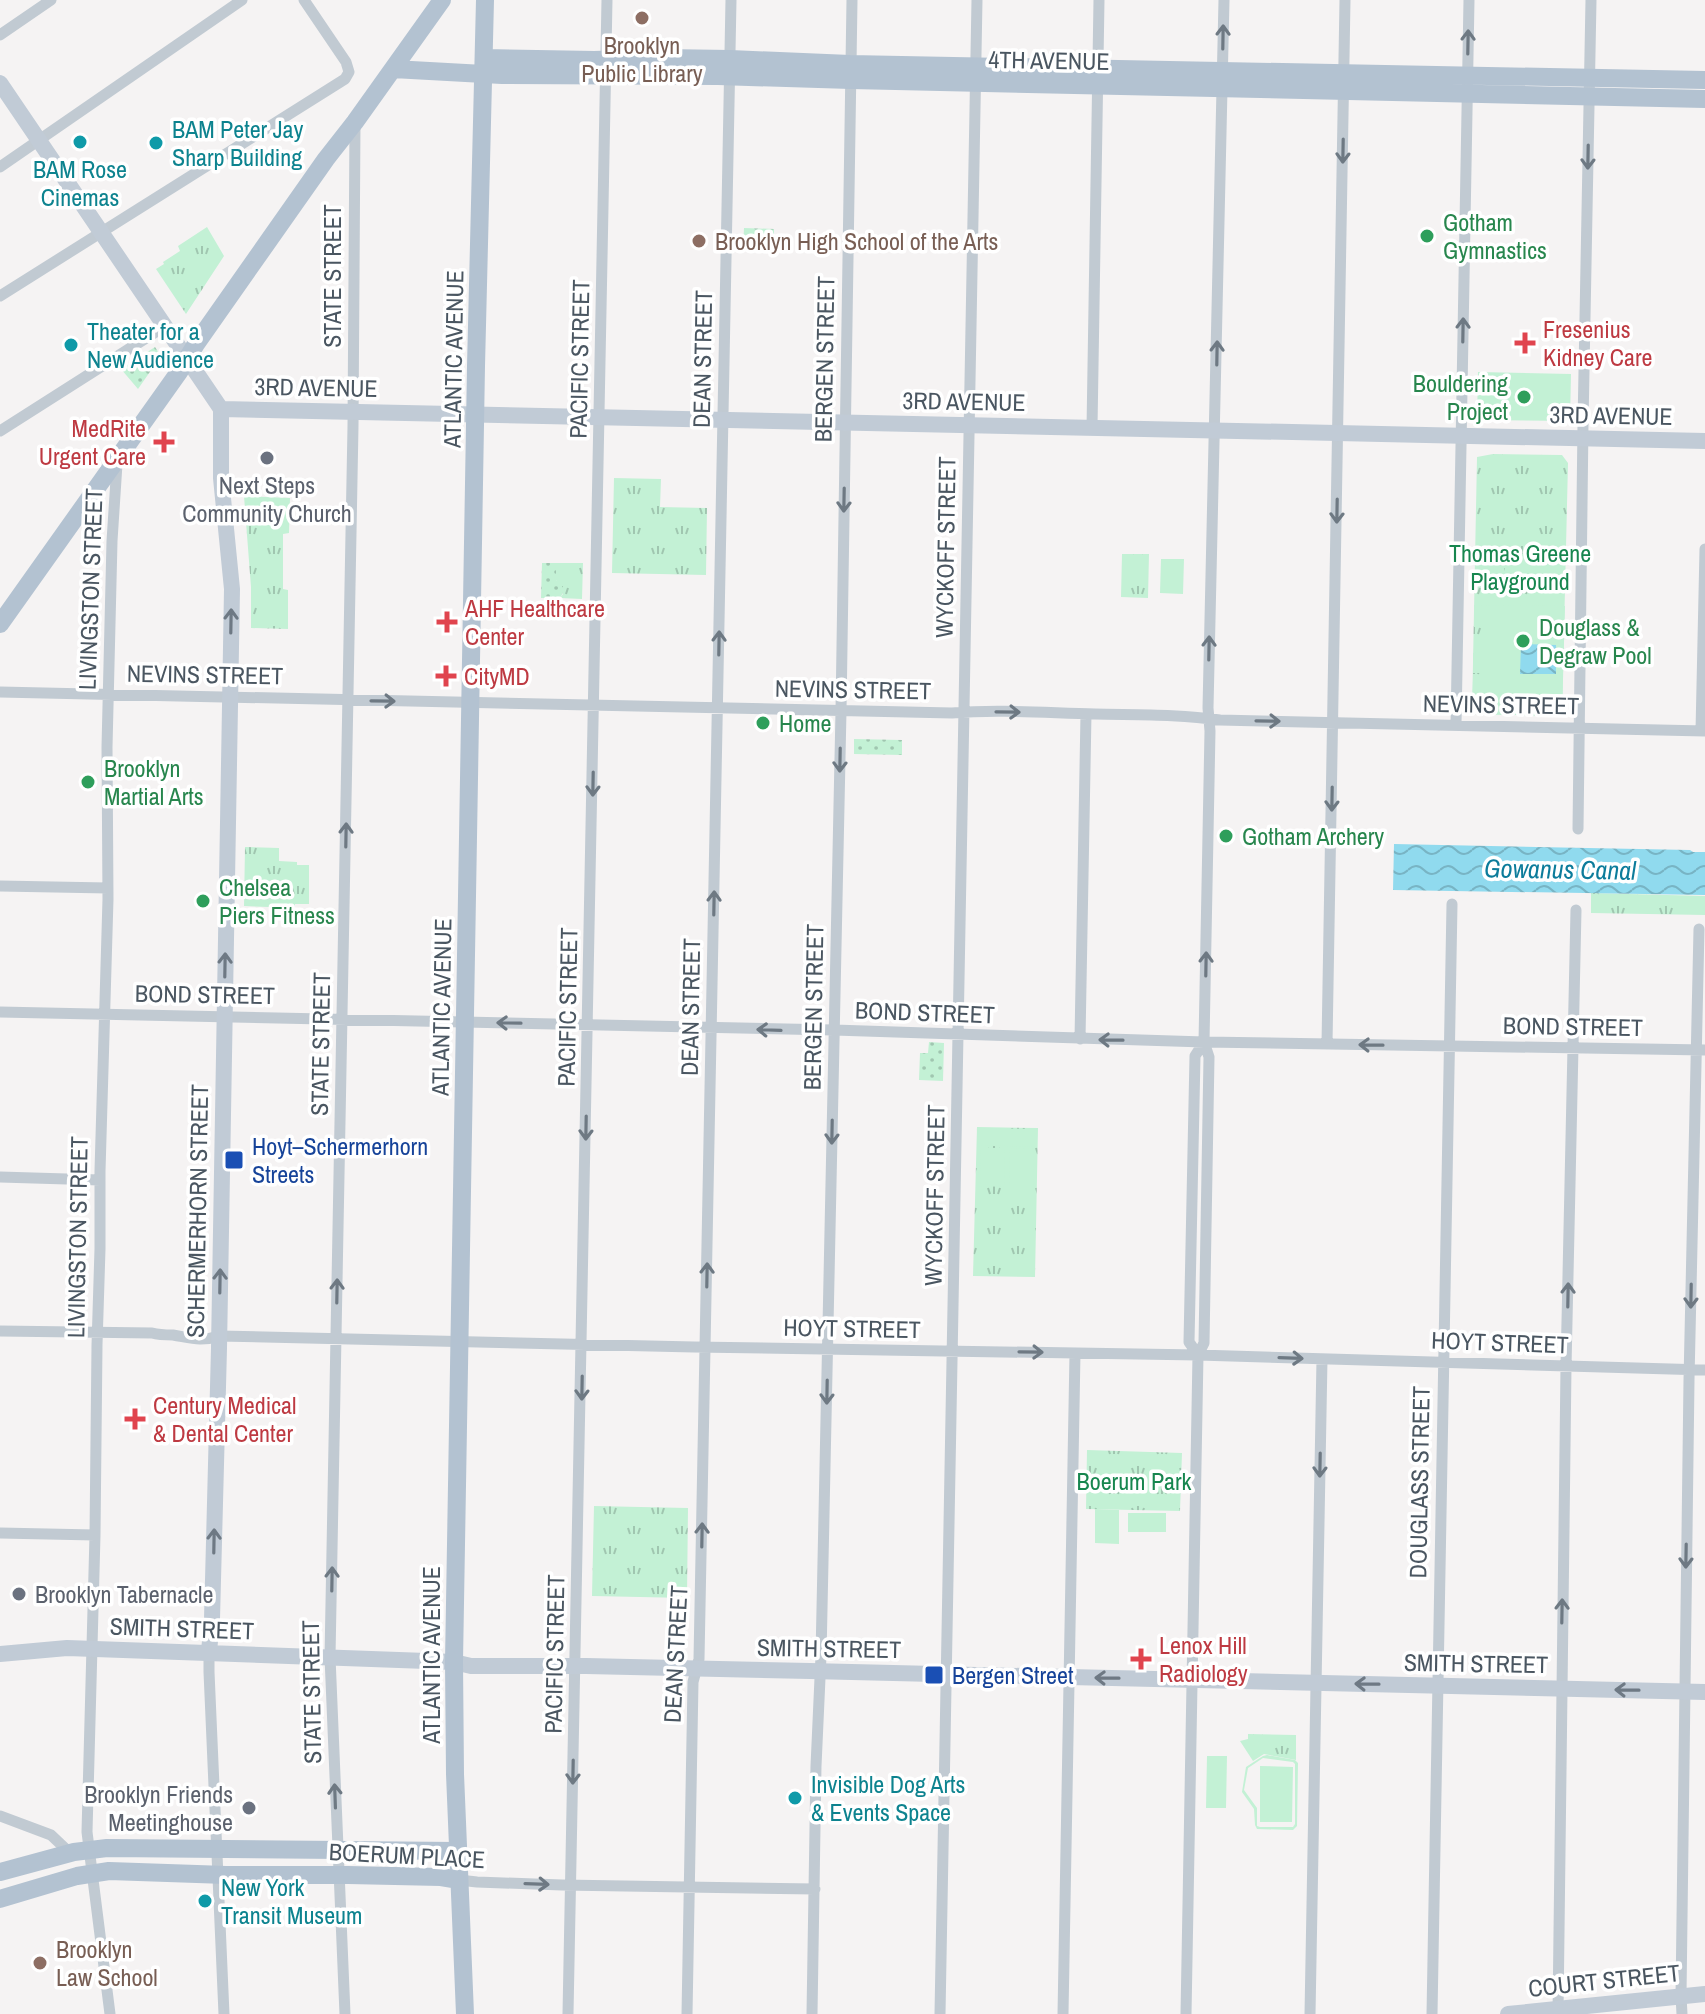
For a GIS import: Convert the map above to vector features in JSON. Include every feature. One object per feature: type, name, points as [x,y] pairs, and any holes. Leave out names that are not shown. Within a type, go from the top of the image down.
[{"type":"main road","points":[[0,624],[326,159],[442,0]]},
{"type":"main road","name":"ATLANTIC AVENUE","points":[[465,2014],[454,1662],[485,0]]},
{"type":"main road","name":"4TH AVENUE","points":[[393,69],[483,66],[580,76],[605,67],[730,67],[1590,88],[1705,99]]},
{"type":"main road","name":"4TH AVENUE","points":[[1590,88],[1705,80]]},
{"type":"main road","points":[[0,83],[221,409]]},
{"type":"main road","name":"3RD AVENUE","points":[[221,409],[1705,441]]},
{"type":"main road","name":"SCHERMERHORN STREET","points":[[209,1652],[219,1336],[232,589],[221,478],[221,409]]},
{"type":"main road","name":"SMITH STREET","points":[[0,1654],[67,1648],[454,1662],[471,1666],[1705,1692]]},
{"type":"main road","name":"BOERUM PLACE","points":[[0,1872],[80,1851],[107,1848],[458,1851]]},
{"type":"main road","name":"BOERUM PLACE","points":[[0,1899],[109,1871],[338,1874],[459,1880]]},
{"type":"main road","name":"COURT STREET","points":[[1508,2014],[1558,2012],[1705,1994]]},
{"type":"street","points":[[0,35],[51,0]]},
{"type":"street","points":[[0,167],[242,0]]},
{"type":"street","points":[[0,296],[342,82],[347,77],[349,67],[304,0]]},
{"type":"street","name":"PACIFIC STREET","points":[[568,2014],[607,0]]},
{"type":"street","name":"DEAN STREET","points":[[687,2014],[693,1682],[699,1659],[731,0]]},
{"type":"street","name":"BERGEN STREET","points":[[812,2014],[841,711],[852,0]]},
{"type":"street","name":"WYCKOFF STREET","points":[[940,2014],[977,0]]},
{"type":"street","points":[[1092,428],[1099,0]]},
{"type":"street","points":[[1186,2014],[1198,1355],[1204,1343],[1209,1057],[1204,1042],[1211,547],[1224,0]]},
{"type":"street","points":[[1327,1044],[1345,0]]},
{"type":"street","points":[[1456,725],[1469,0]]},
{"type":"street","points":[[1578,829],[1591,0]]},
{"type":"street","name":"STATE STREET","points":[[345,2014],[330,1657],[353,412],[355,122]]},
{"type":"street","points":[[0,431],[165,326]]},
{"type":"street","name":"LIVINGSTON STREET","points":[[110,2014],[92,1873],[80,1851],[87,1832],[92,1649],[108,888],[107,747],[117,460]]},
{"type":"street","points":[[1703,731],[1705,549]]},
{"type":"street","name":"NEVINS STREET","points":[[0,692],[717,709],[1086,714],[1703,731]]},
{"type":"street","points":[[1080,1039],[1086,714]]},
{"type":"street","points":[[0,886],[108,888]]},
{"type":"street","name":"DOUGLASS STREET","points":[[1432,2014],[1452,904]]},
{"type":"street","points":[[1558,2012],[1566,1367],[1576,910]]},
{"type":"street","points":[[1682,2014],[1689,1370],[1701,1050],[1699,929]]},
{"type":"street","name":"BOND STREET","points":[[0,1012],[834,1030],[1204,1042],[1701,1050]]},
{"type":"street","points":[[0,1177],[100,1180]]},
{"type":"street","name":"HOYT STREET","points":[[0,1331],[152,1333],[189,1340],[219,1336],[705,1348],[1198,1355],[1705,1370]]},
{"type":"street","points":[[1063,2014],[1075,1353]]},
{"type":"street","points":[[1310,2014],[1322,1359]]},
{"type":"street","points":[[0,1533],[95,1535]]},
{"type":"street","name":"SCHERMERHORN STREET","points":[[209,1652],[224,2014]]},
{"type":"street","points":[[0,1816],[51,1835],[80,1851]]},
{"type":"street","name":"BOERUM PLACE","points":[[459,1880],[815,1889]]},
{"type":"green space","points":[[207,227],[224,256],[186,314],[156,269],[180,251],[178,246]]},
{"type":"green space","points":[[744,228],[774,229],[774,250],[743,249]]},
{"type":"green space","points":[[155,347],[161,356],[138,389],[121,369]]},
{"type":"green space","name":"Bouldering Project","points":[[1478,372],[1571,374],[1570,421],[1477,420]]},
{"type":"green space","name":"Thomas Greene Playground","points":[[1493,454],[1562,455],[1568,463],[1562,716],[1472,714],[1477,457]]},
{"type":"green space","points":[[614,478],[661,479],[660,507],[707,508],[706,575],[612,573]]},
{"type":"green space","points":[[244,496],[290,498],[289,533],[283,534],[283,589],[288,590],[288,629],[251,628]]},
{"type":"green space","points":[[1480,534],[1505,535],[1504,575],[1479,574]]},
{"type":"green space","points":[[1536,534],[1560,535],[1559,577],[1535,576]]},
{"type":"green space","points":[[1122,554],[1149,554],[1148,598],[1121,597]]},
{"type":"green space","points":[[1161,559],[1184,559],[1183,594],[1160,593]]},
{"type":"green space","points":[[542,563],[556,563],[556,580],[563,589],[560,598],[541,598]]},
{"type":"green space","points":[[556,563],[583,563],[582,599],[560,598],[563,594],[556,580]]},
{"type":"green space","name":"Douglass & Degraw Pool","points":[[1474,605],[1565,606],[1562,716],[1472,714],[1473,680],[1498,680],[1498,673],[1473,673],[1473,653],[1482,652],[1482,627],[1474,627]]},
{"type":"green space","points":[[854,739],[902,740],[902,755],[854,754]]},
{"type":"green space","points":[[245,847],[279,848],[279,861],[309,865],[309,904],[295,904],[295,914],[269,914],[269,907],[244,906]]},
{"type":"green space","points":[[1591,893],[1705,896],[1705,915],[1591,913]]},
{"type":"green space","points":[[929,1042],[944,1043],[943,1081],[919,1080],[920,1053],[928,1053]]},
{"type":"green space","points":[[977,1127],[1038,1128],[1035,1277],[973,1276]]},
{"type":"green space","points":[[981,1128],[1034,1129],[1034,1147],[981,1145]]},
{"type":"green space","points":[[981,1148],[1005,1148],[1004,1187],[980,1186]]},
{"type":"green space","points":[[1010,1148],[1034,1149],[1033,1187],[1009,1187]]},
{"type":"green space","name":"Boerum Park","points":[[1087,1450],[1182,1453],[1180,1511],[1086,1509]]},
{"type":"green space","points":[[594,1506],[688,1508],[687,1598],[592,1596]]},
{"type":"green space","points":[[1095,1509],[1119,1510],[1119,1544],[1095,1543]]},
{"type":"green space","points":[[1128,1513],[1166,1513],[1166,1532],[1128,1532]]},
{"type":"green space","points":[[1248,1734],[1296,1735],[1296,1760],[1264,1754],[1253,1761],[1240,1741],[1248,1739]]},
{"type":"green space","points":[[1207,1756],[1227,1756],[1226,1808],[1206,1808]]},
{"type":"green space","points":[[1263,1756],[1295,1760],[1298,1763],[1297,1826],[1293,1830],[1257,1829],[1255,1825],[1254,1809],[1242,1792],[1246,1767]],"holes":[[[1263,1758],[1293,1762],[1295,1824],[1293,1827],[1257,1826],[1257,1808],[1244,1790],[1248,1768]]]},
{"type":"green space","points":[[1260,1766],[1293,1767],[1292,1822],[1260,1822]]},
{"type":"water","points":[[1521,644],[1556,645],[1556,674],[1520,674]]},
{"type":"water","name":"Gowanus Canal","points":[[1394,844],[1705,852],[1705,895],[1393,890]]},
{"type":"place","name":"Brooklyn Public Library","points":[[642,18]]},
{"type":"place","name":"BAM Rose Cinemas","points":[[80,142]]},
{"type":"place","name":"BAM Peter Jay Sharp Building","points":[[156,143]]},
{"type":"place","name":"Gotham Gymnastics","points":[[1427,236]]},
{"type":"place","name":"Brooklyn High School of the Arts","points":[[699,241]]},
{"type":"place","name":"Fresenius Kidney Care","points":[[1525,343]]},
{"type":"place","name":"Theater for a New Audience","points":[[71,345]]},
{"type":"place","name":"Bouldering Project","points":[[1524,397]]},
{"type":"place","name":"MedRite Urgent Care","points":[[164,442]]},
{"type":"place","name":"Next Steps Community Church","points":[[267,458]]},
{"type":"place","name":"AHF Healthcare Center","points":[[447,622]]},
{"type":"place","name":"Douglass & Degraw Pool","points":[[1523,641]]},
{"type":"place","name":"CityMD","points":[[446,676]]},
{"type":"place","name":"Home","points":[[763,723]]},
{"type":"place","name":"Brooklyn Martial Arts","points":[[88,782]]},
{"type":"place","name":"Gotham Archery","points":[[1226,836]]},
{"type":"place","name":"Chelsea Piers Fitness","points":[[203,901]]},
{"type":"place","name":"Hoyt–Schermerhorn Streets","points":[[234,1160]]},
{"type":"place","name":"Century Medical & Dental Center","points":[[135,1419]]},
{"type":"place","name":"Brooklyn Tabernacle","points":[[19,1594]]},
{"type":"place","name":"Lenox Hill Radiology","points":[[1141,1659]]},
{"type":"place","name":"Bergen Street","points":[[934,1675]]},
{"type":"place","name":"Invisible Dog Arts & Events Space","points":[[795,1798]]},
{"type":"place","name":"Brooklyn Friends Meetinghouse","points":[[249,1808]]},
{"type":"place","name":"New York Transit Museum","points":[[205,1901]]},
{"type":"place","name":"Brooklyn Law School","points":[[40,1963]]}]
